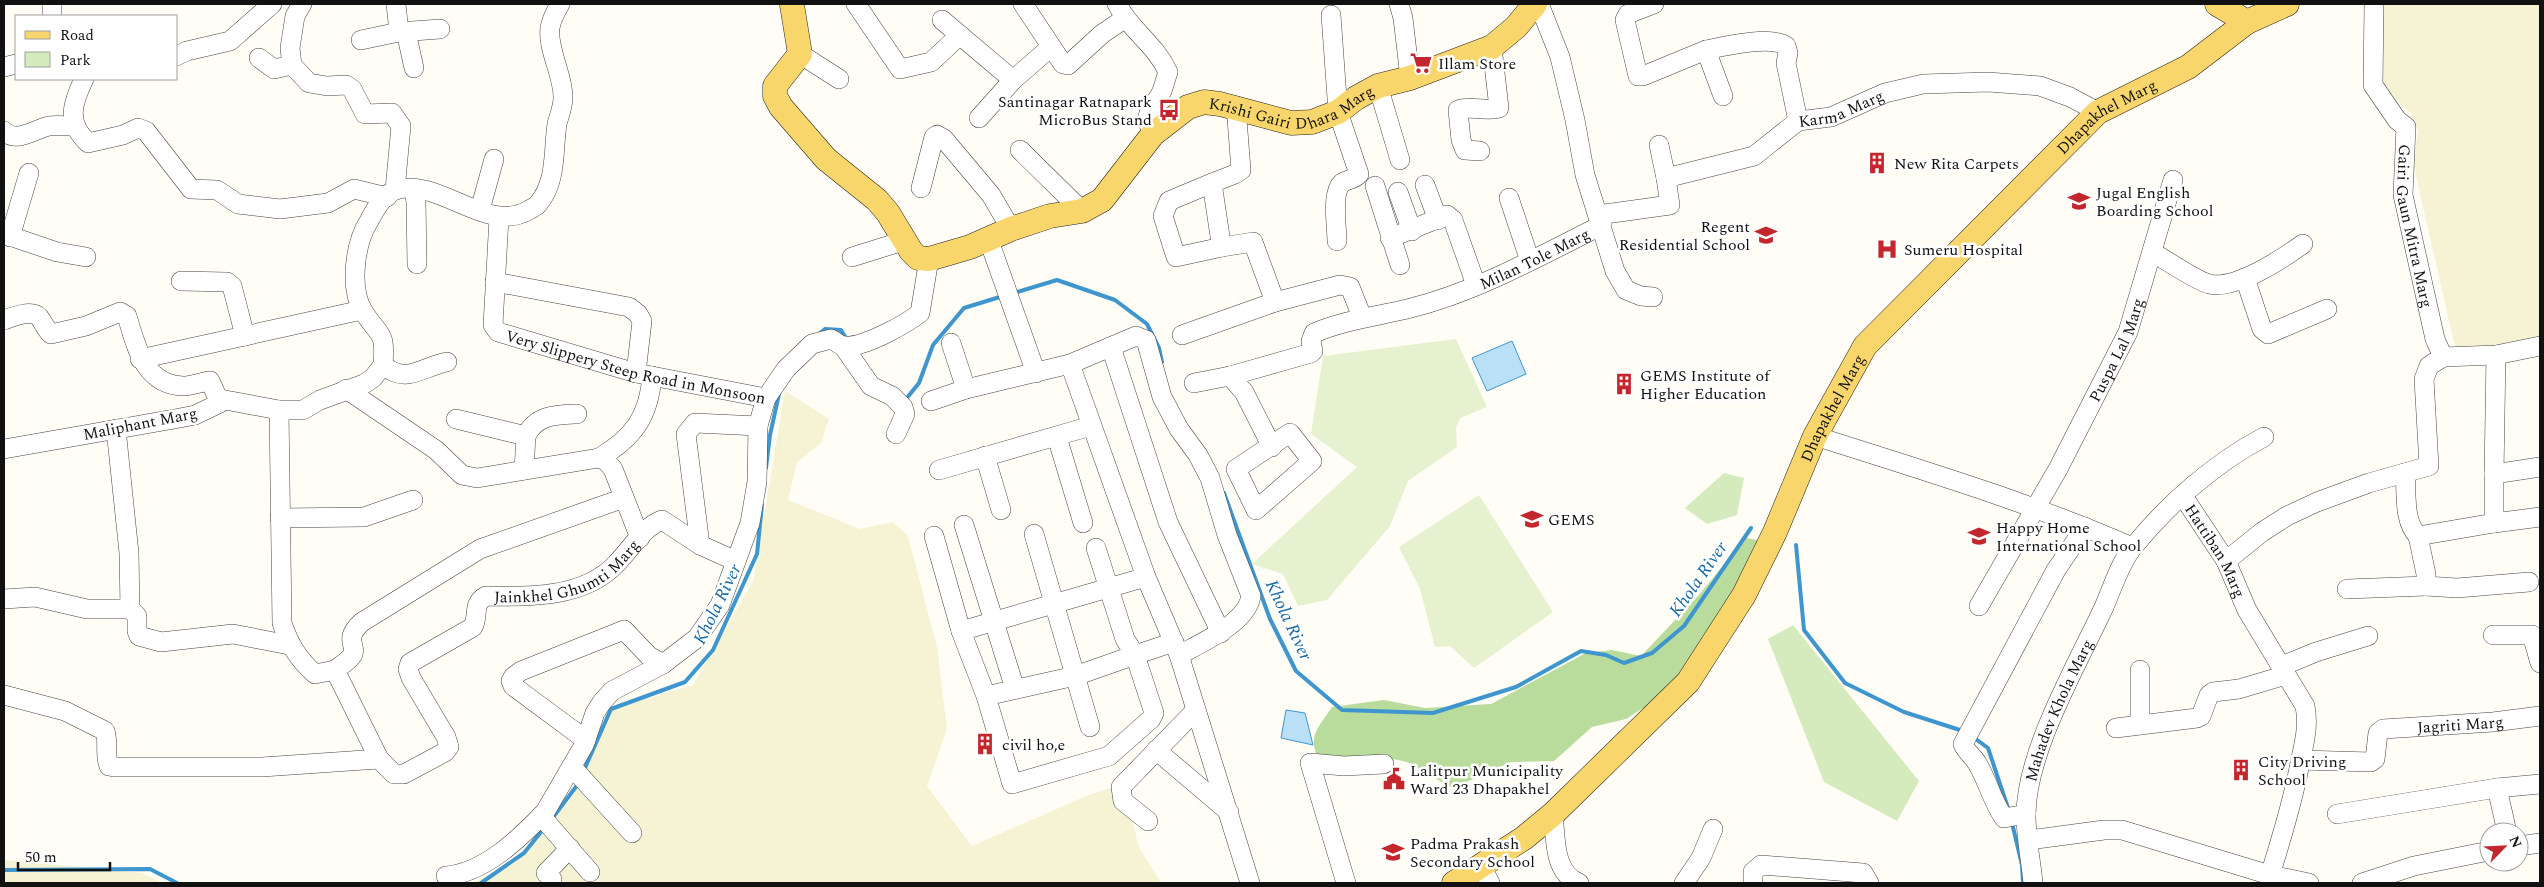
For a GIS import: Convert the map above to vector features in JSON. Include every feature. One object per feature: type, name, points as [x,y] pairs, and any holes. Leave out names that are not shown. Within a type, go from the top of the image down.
[{"type":"main road","points":[[791,4],[800,54],[775,86],[775,96],[826,159],[877,200],[888,213],[903,240],[918,258],[929,259]]},
{"type":"main road","points":[[2217,4],[2247,22]]},
{"type":"main road","name":"Dhapakhel Marg","points":[[1454,883],[1485,874],[1553,814],[1688,682],[1744,596],[1775,532],[1815,436],[1865,346],[2098,112],[2188,67],[2247,22],[2287,4]]},
{"type":"main road","name":"Krishi Gairi Dhara Marg","points":[[929,259],[970,247],[1011,229],[1050,216],[1082,211],[1102,200],[1153,134],[1188,107],[1204,102],[1236,106],[1292,123],[1312,122],[1338,112],[1356,98],[1378,86],[1410,78],[1492,47],[1516,27],[1531,6]]},
{"type":"street","points":[[178,55],[186,51],[230,41],[272,4]]},
{"type":"street","points":[[220,399],[279,410],[303,410],[320,400],[364,384],[373,378],[383,365],[384,348],[381,332],[362,310],[353,272],[364,229],[379,202],[391,193],[401,126],[398,119],[392,113],[365,114],[352,89],[346,85],[327,86],[308,83],[292,65],[290,48],[295,16],[302,4]]},
{"type":"street","points":[[396,4],[402,32],[414,68]]},
{"type":"street","points":[[4,131],[7,135],[18,137],[49,126],[73,126],[88,142],[123,135],[138,128],[146,131],[191,189],[217,190],[238,204],[280,209],[328,203],[354,189],[391,193],[414,189],[499,218],[521,215],[538,205],[548,187],[553,170],[557,126],[563,98],[550,28],[560,4]]},
{"type":"street","points":[[856,4],[900,69],[931,62],[960,35]]},
{"type":"street","points":[[1023,4],[1063,64],[1068,64],[1102,34],[1120,12],[1162,60],[1168,72],[1162,91],[1148,110],[1148,124],[1153,134]]},
{"type":"street","points":[[1399,4],[1403,18],[1410,78]]},
{"type":"street","points":[[1654,4],[1628,14],[1625,20],[1638,76],[1643,76],[1706,50],[1743,43],[1781,42],[1786,46],[1788,53],[1786,63],[1798,121]]},
{"type":"street","name":"Gairi Gaun Mitra Marg","points":[[2374,4],[2373,85],[2397,120],[2406,126],[2403,195],[2435,339],[2443,357]]},
{"type":"street","name":"Milan Tole Marg","points":[[1230,376],[1311,353],[1313,352],[1312,335],[1324,329],[1362,317],[1432,302],[1530,261],[1600,226],[1585,176],[1575,120],[1560,57],[1531,6]]},
{"type":"street","points":[[1331,15],[1338,112],[1359,174],[1355,178],[1342,182],[1335,193],[1337,241]]},
{"type":"street","points":[[942,20],[1013,80]]},
{"type":"street","points":[[361,40],[402,32],[440,30]]},
{"type":"street","points":[[979,118],[1013,80],[1051,47]]},
{"type":"street","points":[[1480,151],[1465,150],[1461,140],[1458,110],[1463,108],[1490,111],[1500,108],[1492,47]]},
{"type":"street","points":[[1706,50],[1723,96]]},
{"type":"street","points":[[800,54],[839,79]]},
{"type":"street","points":[[259,58],[274,69],[292,65]]},
{"type":"street","points":[[73,126],[77,92],[83,80]]},
{"type":"street","name":"Karma Marg","points":[[1666,178],[1754,156],[1798,121],[1831,117],[1886,93],[1923,84],[1988,82],[2040,86],[2070,97],[2098,112]]},
{"type":"street","points":[[1378,86],[1400,160]]},
{"type":"street","points":[[1236,106],[1240,170],[1235,174],[1169,201],[1163,216],[1176,257],[1253,242],[1275,302]]},
{"type":"street","points":[[921,188],[934,137],[937,135],[944,139],[980,181],[1002,212],[1011,229]]},
{"type":"street","points":[[1653,297],[1641,296],[1626,290],[1615,271],[1600,226],[1605,214],[1670,204],[1658,145]]},
{"type":"street","points":[[1020,150],[1082,211]]},
{"type":"street","points":[[480,210],[494,159]]},
{"type":"street","points":[[29,173],[7,236],[57,252],[86,257]]},
{"type":"street","name":"Puspa Lal Marg","points":[[1979,606],[2058,469],[2128,332],[2173,180]]},
{"type":"street","points":[[1212,183],[1222,247]]},
{"type":"street","points":[[1425,185],[1438,220]]},
{"type":"street","points":[[1375,186],[1400,265]]},
{"type":"street","points":[[414,189],[416,202],[416,264]]},
{"type":"street","points":[[1398,192],[1412,231]]},
{"type":"street","points":[[1509,198],[1530,261]]},
{"type":"street","points":[[1390,238],[1412,231],[1447,215],[1453,220],[1476,285]]},
{"type":"street","name":"Very Slippery Steep Road in Monsoon","points":[[499,218],[493,325],[498,332],[644,375],[766,398],[786,369],[812,344],[831,339],[843,346],[854,346],[906,324],[920,313],[929,259]]},
{"type":"street","points":[[988,238],[1036,373]]},
{"type":"street","points":[[852,258],[903,240]]},
{"type":"street","points":[[2152,252],[2208,284],[2219,285],[2245,278],[2282,259],[2303,244]]},
{"type":"street","points":[[2245,278],[2262,329],[2268,334],[2327,309]]},
{"type":"street","points":[[181,280],[228,282],[232,286],[245,336]]},
{"type":"street","points":[[346,389],[436,450],[462,475],[477,478],[598,458],[620,446],[631,434],[651,397],[644,375],[642,321],[638,314],[629,307],[495,282]]},
{"type":"street","points":[[1182,335],[1275,302],[1346,284],[1350,287],[1362,317]]},
{"type":"street","points":[[140,359],[362,310]]},
{"type":"street","name":"Maliphant Marg","points":[[4,320],[17,315],[32,314],[38,316],[51,334],[86,326],[120,312],[127,316],[140,359],[154,376],[172,385],[185,386],[210,381],[220,399],[220,403],[194,415],[4,449]]},
{"type":"street","points":[[932,401],[966,389],[1070,364],[1136,336],[1146,340],[1162,397],[1179,429],[1198,455],[1210,478],[1227,535],[1251,596],[1249,606],[1221,633],[1176,648],[1135,655],[1075,676],[986,696]]},
{"type":"street","points":[[951,343],[966,389]]},
{"type":"street","points":[[843,346],[871,386],[892,396],[903,407],[904,414],[896,434]]},
{"type":"street","points":[[2226,561],[2262,532],[2287,516],[2317,502],[2429,466],[2424,379],[2430,366],[2443,357],[2496,355],[2540,346]]},
{"type":"street","points":[[1111,347],[1168,522],[1221,633]]},
{"type":"street","points":[[2494,523],[2496,355]]},
{"type":"street","points":[[383,365],[392,372],[408,376],[432,365],[447,362]]},
{"type":"street","points":[[1070,364],[1146,577],[1176,648],[1250,883]]},
{"type":"street","points":[[1194,383],[1230,376],[1244,392],[1272,447]]},
{"type":"street","points":[[446,876],[472,871],[504,849],[542,816],[586,740],[595,712],[612,691],[663,664],[696,638],[715,612],[750,523],[757,482],[758,426],[766,398]]},
{"type":"street","points":[[279,410],[282,623],[289,645],[314,674],[335,670],[351,657],[354,652],[350,637],[352,631],[362,622],[480,549],[624,498]]},
{"type":"street","points":[[524,470],[526,436],[530,426],[551,415],[577,414]]},
{"type":"street","points":[[456,419],[526,436]]},
{"type":"street","points":[[700,545],[686,434],[695,423],[758,426]]},
{"type":"street","points":[[940,470],[1091,426]]},
{"type":"street","points":[[116,429],[129,554],[130,609],[137,616],[137,631],[140,636],[150,640],[166,641],[234,634],[289,645]]},
{"type":"street","points":[[1057,436],[1083,523]]},
{"type":"street","points":[[1815,436],[2018,501],[2085,526],[2132,547]]},
{"type":"street","points":[[2183,496],[2233,455],[2264,437]]},
{"type":"street","points":[[985,456],[1001,510]]},
{"type":"street","points":[[598,458],[606,461],[613,469],[640,538]]},
{"type":"street","points":[[2494,474],[2540,467]]},
{"type":"street","points":[[2405,473],[2409,519],[2412,530],[2418,536],[2426,586]]},
{"type":"street","name":"Hattiban Marg","points":[[2132,547],[2183,496],[2226,561],[2247,610],[2305,706],[2308,719],[2307,738],[2292,806],[2270,875]]},
{"type":"street","points":[[280,518],[364,517],[413,500]]},
{"type":"street","points":[[2418,536],[2540,517]]},
{"type":"street","name":"Jainkhel Ghumti Marg","points":[[335,670],[379,759],[394,774],[404,774],[445,752],[449,747],[446,737],[411,678],[408,669],[410,663],[473,628],[476,605],[481,599],[486,596],[534,598],[587,585],[614,567],[652,524],[662,520],[700,545],[736,561]]},
{"type":"street","points":[[964,525],[1015,689]]},
{"type":"street","points":[[2015,816],[1994,802],[1978,764],[1966,751],[1963,744],[2056,570],[2085,526]]},
{"type":"street","points":[[1034,534],[1052,602],[1090,727]]},
{"type":"street","points":[[934,536],[961,631],[986,696],[1010,780],[1014,785],[1110,756],[1151,719],[1154,708],[1135,655],[1125,639],[1096,548]]},
{"type":"street","name":"Mahadev Khola Marg","points":[[2033,883],[2029,840],[2015,816],[2056,706],[2132,547]]},
{"type":"street","points":[[961,631],[1052,602],[1146,577]]},
{"type":"street","points":[[2347,589],[2426,586],[2457,588],[2529,582]]},
{"type":"street","points":[[4,599],[35,597],[87,609],[130,609]]},
{"type":"street","points":[[586,740],[513,686],[511,681],[513,677],[521,671],[624,630],[649,656],[663,664]]},
{"type":"street","points":[[2493,634],[2532,635],[2540,663]]},
{"type":"street","points":[[2116,728],[2197,718],[2201,716],[2212,692],[2239,689],[2284,670],[2316,652],[2368,636]]},
{"type":"street","points":[[2140,670],[2140,724]]},
{"type":"street","points":[[4,695],[65,711],[105,731],[106,761],[109,766],[114,767],[262,767],[379,759]]},
{"type":"street","points":[[1148,821],[1123,801],[1121,787],[1195,711]]},
{"type":"street","name":"Jagriti Marg","points":[[2301,760],[2374,760],[2379,730],[2493,722],[2540,716]]},
{"type":"street","points":[[1156,750],[1229,812]]},
{"type":"street","points":[[1346,883],[1310,763],[1344,766],[1384,764]]},
{"type":"street","points":[[572,767],[632,833]]},
{"type":"street","points":[[2337,814],[2497,788],[2540,784]]},
{"type":"street","points":[[2497,788],[2505,822]]},
{"type":"street","points":[[1553,814],[1560,866],[1569,879],[1579,883]]},
{"type":"street","points":[[542,816],[590,872]]},
{"type":"street","points":[[1684,883],[1701,858],[1713,828]]},
{"type":"street","points":[[2029,840],[2104,830],[2122,830],[2270,875],[2310,883]]},
{"type":"street","points":[[552,879],[546,873],[570,848]]},
{"type":"street","points":[[2362,883],[2414,866],[2479,853]]},
{"type":"street","points":[[1753,883],[1753,872],[1761,865],[1863,873],[1869,883]]},
{"type":"shaded area","points":[[2381,4],[2540,4],[2540,339],[2456,351],[2413,163],[2418,132],[2411,113],[2385,91],[2379,75]]},
{"type":"shaded area","points":[[785,391],[829,419],[821,443],[797,462],[788,500],[860,529],[893,522],[908,536],[937,647],[947,729],[927,786],[972,846],[1086,796],[1123,784],[1139,847],[1161,883],[472,883],[514,864],[571,798],[611,709],[693,685],[753,581]]},
{"type":"shaded area","points":[[4,860],[142,873],[163,883],[4,883]]},
{"type":"green space","points":[[1456,339],[1487,407],[1460,418],[1456,428],[1457,447],[1408,481],[1390,526],[1327,600],[1298,606],[1283,574],[1252,564],[1357,467],[1311,434],[1323,356]]},
{"type":"green space","points":[[1724,473],[1744,478],[1737,515],[1707,524],[1685,508]]},
{"type":"green space","points":[[1479,495],[1553,612],[1474,668],[1450,646],[1435,647],[1420,589],[1399,547]]},
{"type":"green space","points":[[1746,538],[1764,541],[1694,656],[1662,696],[1626,719],[1592,727],[1554,761],[1511,762],[1453,788],[1401,760],[1317,756],[1314,742],[1315,736],[1332,707],[1384,700],[1425,708],[1491,704],[1586,653],[1612,650],[1641,656],[1698,596]]},
{"type":"green space","points":[[1793,625],[1919,781],[1897,821],[1824,782],[1768,639]]},
{"type":"water","points":[[1512,341],[1526,374],[1487,391],[1472,358]]},
{"type":"water","points":[[1286,710],[1305,713],[1313,745],[1281,738]]},
{"type":"waterway","name":"Khola River","points":[[1014,293],[1057,280],[1115,300],[1147,324],[1159,348],[1162,362]]},
{"type":"waterway","name":"Khola River","points":[[904,398],[906,399],[919,383],[933,345],[964,308],[1003,296]]},
{"type":"waterway","name":"Khola River","points":[[819,334],[825,329],[841,330],[847,340]]},
{"type":"waterway","name":"Khola River","points":[[766,468],[770,435],[779,394]]},
{"type":"waterway","name":"Khola River","points":[[1224,493],[1270,619],[1296,671],[1342,710],[1433,713],[1516,687],[1581,651],[1606,655],[1624,663],[1652,653],[1684,626],[1751,528]]},
{"type":"waterway","name":"Khola River","points":[[584,770],[611,709],[685,682],[713,650],[757,554],[762,505]]},
{"type":"waterway","name":"Khola River","points":[[1796,545],[1804,630],[1845,683],[1904,712],[1963,731]]},
{"type":"waterway","name":"Khola River","points":[[1973,737],[1988,748],[2009,811]]},
{"type":"waterway","name":"Khola River","points":[[551,820],[578,784]]},
{"type":"waterway","name":"Khola River","points":[[2012,823],[2022,865],[2023,883]]},
{"type":"waterway","name":"Khola River","points":[[481,883],[524,853],[545,827]]},
{"type":"waterway","name":"Khola River","points":[[4,870],[150,869],[177,883]]},
{"type":"place","name":"Illam Store","points":[[1421,63]]},
{"type":"place","name":"Santinagar Ratnapark MicroBus Stand","points":[[1169,110]]},
{"type":"place","name":"New Rita Carpets","points":[[1877,163]]},
{"type":"place","name":"Jugal English Boarding School","points":[[2079,201]]},
{"type":"place","name":"Regent Residential School","points":[[1766,235]]},
{"type":"place","name":"Sumeru Hospital","points":[[1887,249]]},
{"type":"place","name":"GEMS Institute of Higher Education","points":[[1624,384]]},
{"type":"place","name":"GEMS","points":[[1532,519]]},
{"type":"place","name":"Happy Home International School","points":[[1979,536]]},
{"type":"place","name":"civil ho,e","points":[[985,744]]},
{"type":"place","name":"City Driving School","points":[[2241,770]]},
{"type":"place","name":"Lalitpur Municipality Ward 23 Dhapakhel","points":[[1394,779]]},
{"type":"place","name":"Padma Prakash Secondary School","points":[[1393,852]]}]
